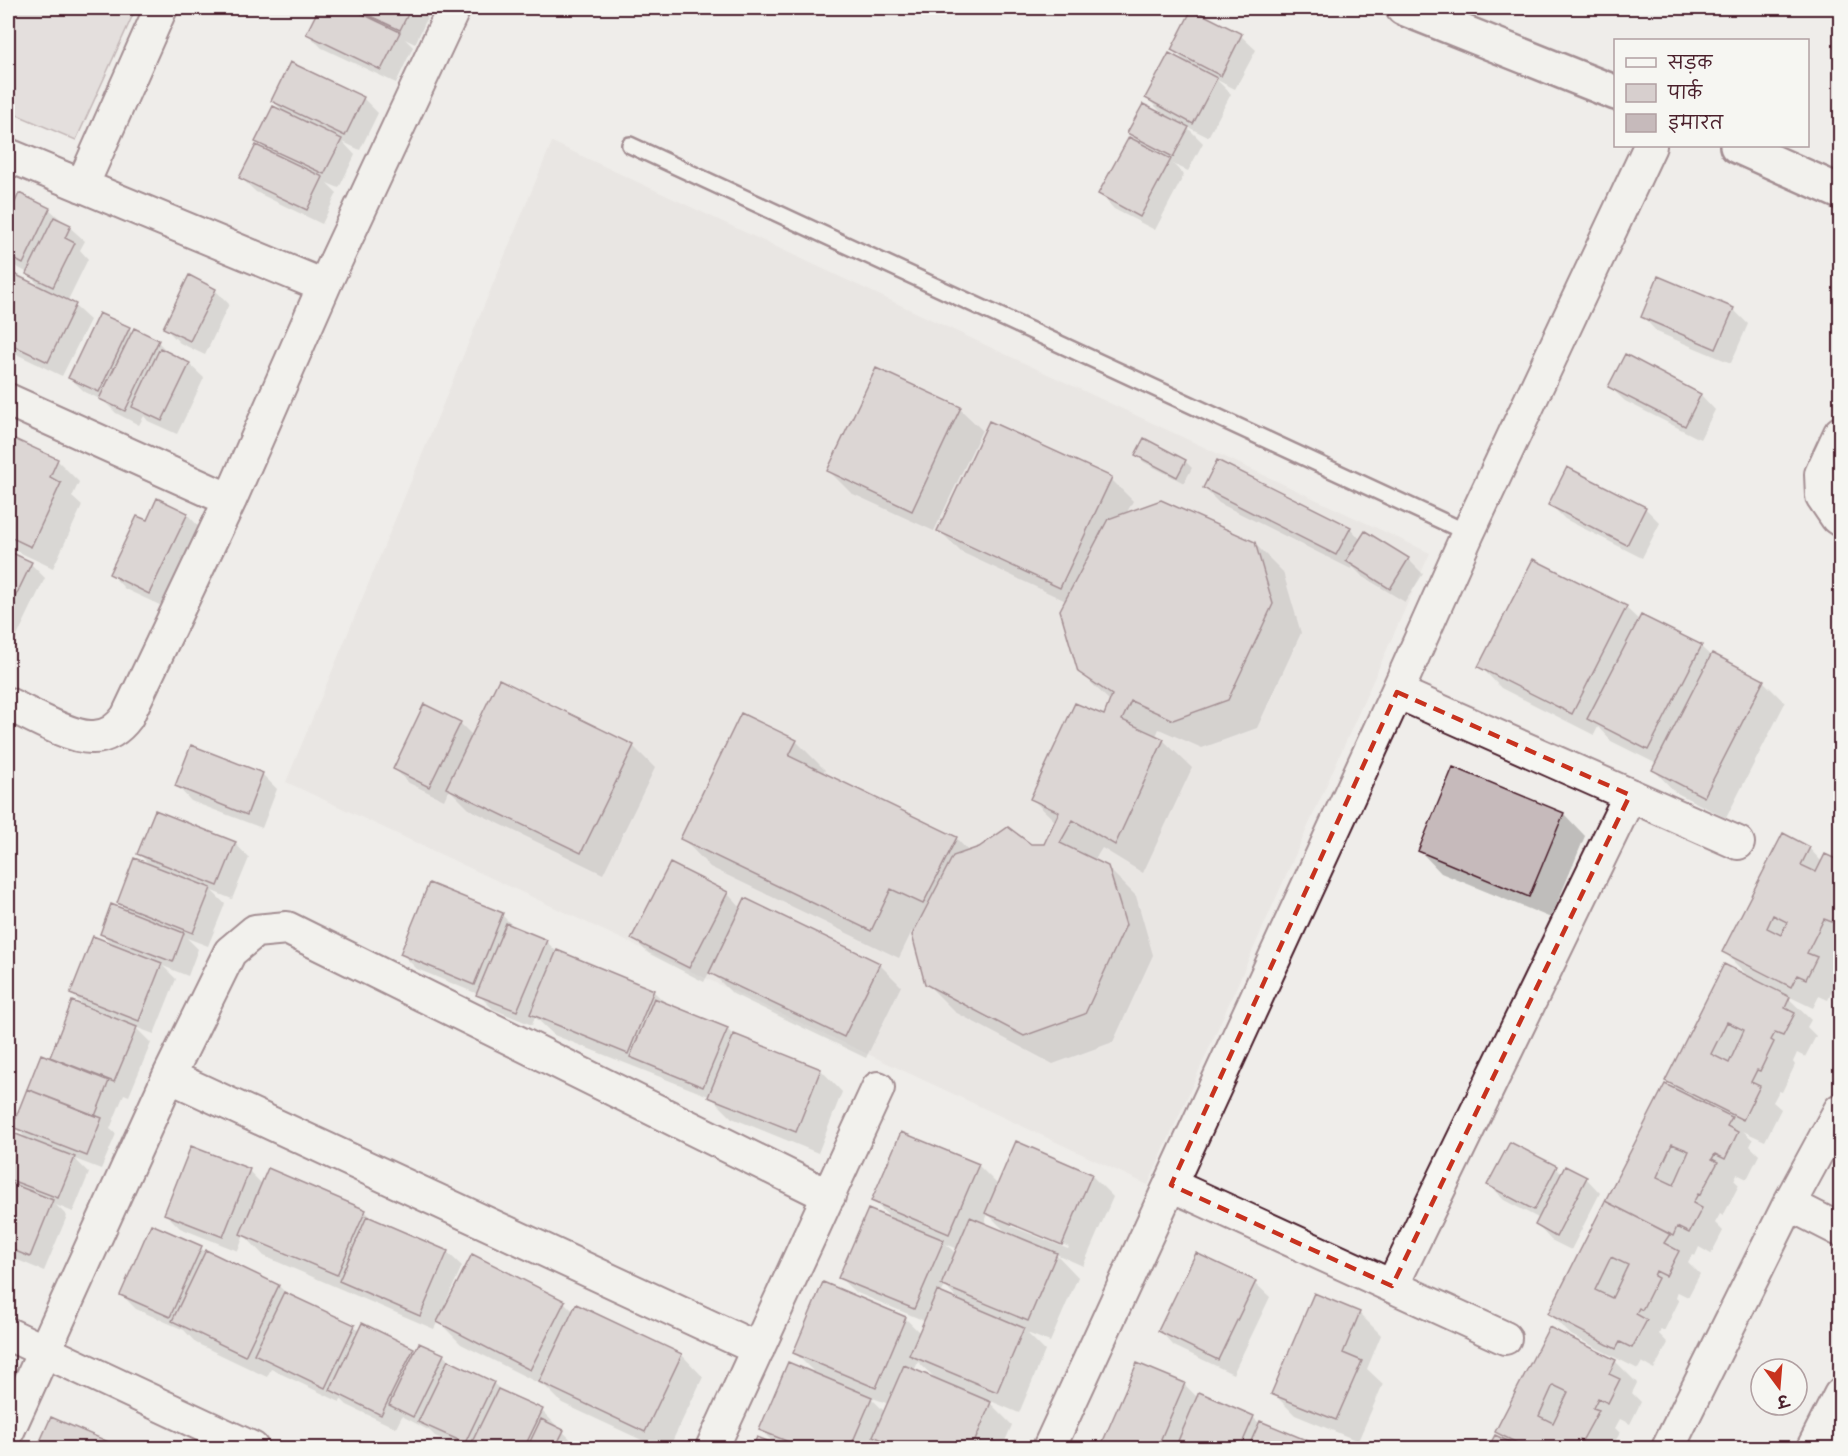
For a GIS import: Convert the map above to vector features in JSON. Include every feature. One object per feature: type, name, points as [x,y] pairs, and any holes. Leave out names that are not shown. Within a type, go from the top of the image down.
[{"type":"street","points":[[82,186],[161,8]]},
{"type":"street","points":[[8,704],[70,733],[92,738],[107,734],[120,726],[127,717],[230,500],[324,286],[454,8]]},
{"type":"street","points":[[1405,8],[1614,92]]},
{"type":"street","points":[[1049,1449],[1468,533],[1650,147]]},
{"type":"street","points":[[1739,147],[1840,192]]},
{"type":"street","points":[[8,154],[324,286]]},
{"type":"street","points":[[8,399],[230,500]]},
{"type":"street","points":[[1840,434],[1821,474],[1822,496],[1840,520]]},
{"type":"street","points":[[1397,692],[1738,843]]},
{"type":"street","points":[[1392,1286],[1630,795]]},
{"type":"street","points":[[8,1431],[169,1076],[230,952],[255,931],[287,928],[829,1196]]},
{"type":"street","points":[[169,1076],[758,1349]]},
{"type":"street","points":[[712,1449],[878,1088]]},
{"type":"street","points":[[1668,1449],[1789,1204],[1840,1110]]},
{"type":"street","points":[[1171,1185],[1505,1338]]},
{"type":"street","points":[[1789,1204],[1840,1230]]},
{"type":"street","points":[[8,1334],[252,1449]]},
{"type":"street","points":[[1813,1449],[1840,1395]]},
{"type":"lane","points":[[630,145],[1468,533]]},
{"type":"highlighted area","points":[[1397,692],[1630,795],[1392,1286],[1171,1185]]},
{"type":"shaded area","points":[[552,142],[1430,553],[1148,1185],[286,782]]},
{"type":"green space","points":[[8,8],[136,8],[76,140],[8,111]]},
{"type":"building","points":[[319,8],[350,8],[400,32],[381,70],[306,34]]},
{"type":"building","points":[[353,8],[411,8],[400,30]]},
{"type":"building","points":[[1192,9],[1242,34],[1221,76],[1171,50]]},
{"type":"building","points":[[1169,53],[1217,78],[1193,124],[1145,98]]},
{"type":"building","points":[[290,62],[364,97],[345,136],[271,101]]},
{"type":"building","points":[[1143,104],[1189,127],[1173,157],[1127,133]]},
{"type":"building","points":[[273,106],[342,139],[324,174],[255,142]]},
{"type":"building","points":[[1129,137],[1171,159],[1140,217],[1098,194]]},
{"type":"building","points":[[256,145],[323,177],[307,210],[239,178]]},
{"type":"building","points":[[19,193],[50,208],[23,264],[8,256],[8,218]]},
{"type":"building","points":[[54,217],[71,225],[65,238],[75,243],[53,287],[26,274]]},
{"type":"building","points":[[8,271],[76,304],[48,362],[8,343]]},
{"type":"building","points":[[189,275],[216,289],[190,341],[163,328]]},
{"type":"building","points":[[1658,276],[1734,308],[1716,349],[1641,317]]},
{"type":"building","points":[[99,313],[130,327],[99,392],[68,378]]},
{"type":"building","points":[[134,328],[159,340],[125,411],[99,399]]},
{"type":"building","points":[[160,348],[190,363],[162,421],[132,407]]},
{"type":"building","points":[[1625,354],[1701,394],[1685,426],[1608,387]]},
{"type":"building","points":[[876,368],[961,407],[912,511],[827,471]]},
{"type":"building","points":[[989,421],[1112,477],[1060,588],[937,531]]},
{"type":"building","points":[[8,436],[58,459],[50,477],[61,483],[31,547],[8,536]]},
{"type":"building","points":[[1144,438],[1186,460],[1177,477],[1135,455]]},
{"type":"building","points":[[1217,460],[1351,527],[1336,555],[1203,488]]},
{"type":"building","points":[[1567,467],[1646,507],[1627,545],[1548,505]]},
{"type":"building","points":[[157,498],[188,513],[149,594],[109,574],[137,516],[147,520]]},
{"type":"building","points":[[1161,500],[1255,542],[1273,604],[1228,700],[1173,720],[1131,701],[1122,720],[1164,739],[1115,845],[1073,820],[1060,843],[1108,866],[1126,925],[1085,1014],[1024,1036],[925,984],[912,935],[953,856],[979,847],[1008,827],[1031,844],[1044,844],[1059,812],[1030,799],[1075,703],[1104,715],[1112,695],[1078,672],[1060,610],[1108,519]]},
{"type":"building","points":[[1365,531],[1409,558],[1390,589],[1346,561]]},
{"type":"building","points":[[8,551],[32,562],[8,612]]},
{"type":"building","points":[[1533,559],[1627,606],[1572,714],[1478,667]]},
{"type":"building","points":[[1641,615],[1702,645],[1648,750],[1587,719]]},
{"type":"building","points":[[1712,653],[1764,680],[1704,797],[1652,770]]},
{"type":"building","points":[[499,679],[634,745],[581,853],[446,788]]},
{"type":"building","points":[[424,704],[461,722],[429,787],[393,769]]},
{"type":"building","points":[[741,713],[797,740],[789,756],[957,837],[923,904],[891,889],[871,931],[680,839]]},
{"type":"building","points":[[191,745],[263,773],[247,815],[175,786]]},
{"type":"building","points":[[1453,767],[1564,813],[1529,897],[1418,851]]},
{"type":"building","points":[[155,810],[236,842],[218,886],[137,854]]},
{"type":"building","points":[[1783,833],[1810,847],[1801,865],[1816,872],[1825,854],[1840,861],[1840,906],[1832,922],[1824,919],[1807,953],[1817,957],[1806,979],[1797,975],[1791,987],[1722,952]],"holes":[[[1773,915],[1787,922],[1781,935],[1767,928]]]},
{"type":"building","points":[[134,858],[211,888],[193,933],[117,903]]},
{"type":"building","points":[[670,863],[728,892],[689,968],[631,939]]},
{"type":"building","points":[[429,883],[503,913],[474,985],[400,954]]},
{"type":"building","points":[[745,898],[880,963],[844,1037],[709,973]]},
{"type":"building","points":[[111,904],[184,933],[173,962],[100,934]]},
{"type":"building","points":[[506,923],[547,940],[517,1011],[476,995]]},
{"type":"building","points":[[93,936],[162,963],[139,1021],[70,994]]},
{"type":"building","points":[[557,950],[654,990],[628,1054],[530,1014]]},
{"type":"building","points":[[1724,964],[1790,997],[1785,1008],[1795,1013],[1783,1036],[1775,1033],[1771,1040],[1774,1042],[1760,1071],[1757,1070],[1751,1082],[1760,1086],[1743,1120],[1665,1081]],"holes":[[[1727,1022],[1744,1030],[1729,1063],[1711,1054]]]},
{"type":"building","points":[[654,998],[728,1028],[703,1087],[630,1057]]},
{"type":"building","points":[[72,1001],[137,1027],[114,1082],[50,1057]]},
{"type":"building","points":[[734,1034],[821,1069],[796,1132],[708,1097]]},
{"type":"building","points":[[41,1054],[109,1081],[95,1116],[27,1089]]},
{"type":"building","points":[[1665,1084],[1732,1117],[1727,1126],[1738,1132],[1725,1159],[1715,1154],[1712,1159],[1718,1162],[1700,1195],[1698,1194],[1693,1203],[1702,1208],[1689,1233],[1677,1227],[1673,1236],[1605,1201]],"holes":[[[1672,1144],[1689,1151],[1674,1185],[1657,1177]]]},
{"type":"building","points":[[27,1089],[102,1118],[87,1156],[12,1127]]},
{"type":"building","points":[[1840,1130],[1840,1159],[1829,1153]]},
{"type":"building","points":[[8,1131],[75,1157],[58,1198],[8,1179]]},
{"type":"building","points":[[901,1132],[979,1164],[949,1234],[871,1201]]},
{"type":"building","points":[[1016,1141],[1092,1174],[1062,1245],[985,1213]]},
{"type":"building","points":[[1510,1142],[1557,1166],[1534,1210],[1487,1185]]},
{"type":"building","points":[[191,1146],[250,1169],[223,1237],[164,1214]]},
{"type":"building","points":[[1565,1166],[1587,1177],[1556,1237],[1535,1225]]},
{"type":"building","points":[[268,1168],[366,1210],[337,1275],[240,1234]]},
{"type":"building","points":[[8,1182],[53,1200],[30,1257],[8,1248]]},
{"type":"building","points":[[1605,1201],[1670,1234],[1664,1243],[1679,1251],[1666,1276],[1656,1271],[1654,1276],[1658,1278],[1642,1310],[1639,1308],[1636,1314],[1647,1320],[1632,1348],[1620,1342],[1616,1349],[1548,1314]],"holes":[[[1611,1257],[1628,1265],[1612,1298],[1595,1290]]]},
{"type":"building","points":[[868,1209],[944,1240],[914,1309],[838,1278]]},
{"type":"building","points":[[367,1216],[448,1251],[420,1316],[339,1281]]},
{"type":"building","points":[[970,1217],[1057,1253],[1028,1321],[941,1285]]},
{"type":"building","points":[[151,1224],[202,1246],[170,1317],[120,1295]]},
{"type":"building","points":[[206,1250],[279,1285],[245,1356],[172,1321]]},
{"type":"building","points":[[1196,1253],[1256,1281],[1218,1360],[1158,1331]]},
{"type":"building","points":[[472,1254],[565,1301],[530,1370],[437,1322]]},
{"type":"building","points":[[823,1282],[906,1317],[876,1388],[793,1353]]},
{"type":"building","points":[[937,1291],[1024,1328],[997,1392],[909,1355]]},
{"type":"building","points":[[284,1292],[355,1325],[325,1388],[254,1354]]},
{"type":"building","points":[[1314,1293],[1360,1312],[1343,1353],[1362,1361],[1336,1420],[1271,1394]]},
{"type":"building","points":[[576,1304],[682,1354],[645,1432],[539,1382]]},
{"type":"building","points":[[362,1323],[414,1348],[381,1415],[330,1390]]},
{"type":"building","points":[[1549,1327],[1616,1360],[1609,1374],[1620,1379],[1608,1403],[1598,1398],[1593,1408],[1599,1410],[1576,1448],[1527,1448],[1495,1432]],"holes":[[[1553,1385],[1568,1392],[1553,1423],[1539,1416]]]},
{"type":"building","points":[[419,1343],[444,1354],[413,1417],[389,1405]]},
{"type":"building","points":[[448,1360],[494,1382],[465,1443],[418,1422]]},
{"type":"building","points":[[788,1362],[872,1397],[850,1448],[804,1448],[759,1430]]},
{"type":"building","points":[[1137,1363],[1185,1383],[1157,1448],[1100,1448]]},
{"type":"building","points":[[904,1365],[991,1402],[972,1448],[902,1448],[873,1436]]},
{"type":"building","points":[[498,1389],[543,1409],[524,1448],[469,1448]]},
{"type":"building","points":[[1199,1392],[1254,1416],[1240,1448],[1175,1448]]},
{"type":"building","points":[[51,1417],[109,1442],[106,1448],[37,1448]]},
{"type":"building","points":[[541,1419],[564,1430],[555,1448],[527,1448]]},
{"type":"building","points":[[1260,1421],[1313,1443],[1311,1448],[1248,1448]]},
{"type":"building","points":[[1495,1435],[1522,1448],[1488,1448]]},
{"type":"building","points":[[757,1437],[786,1448],[752,1448]]}]
